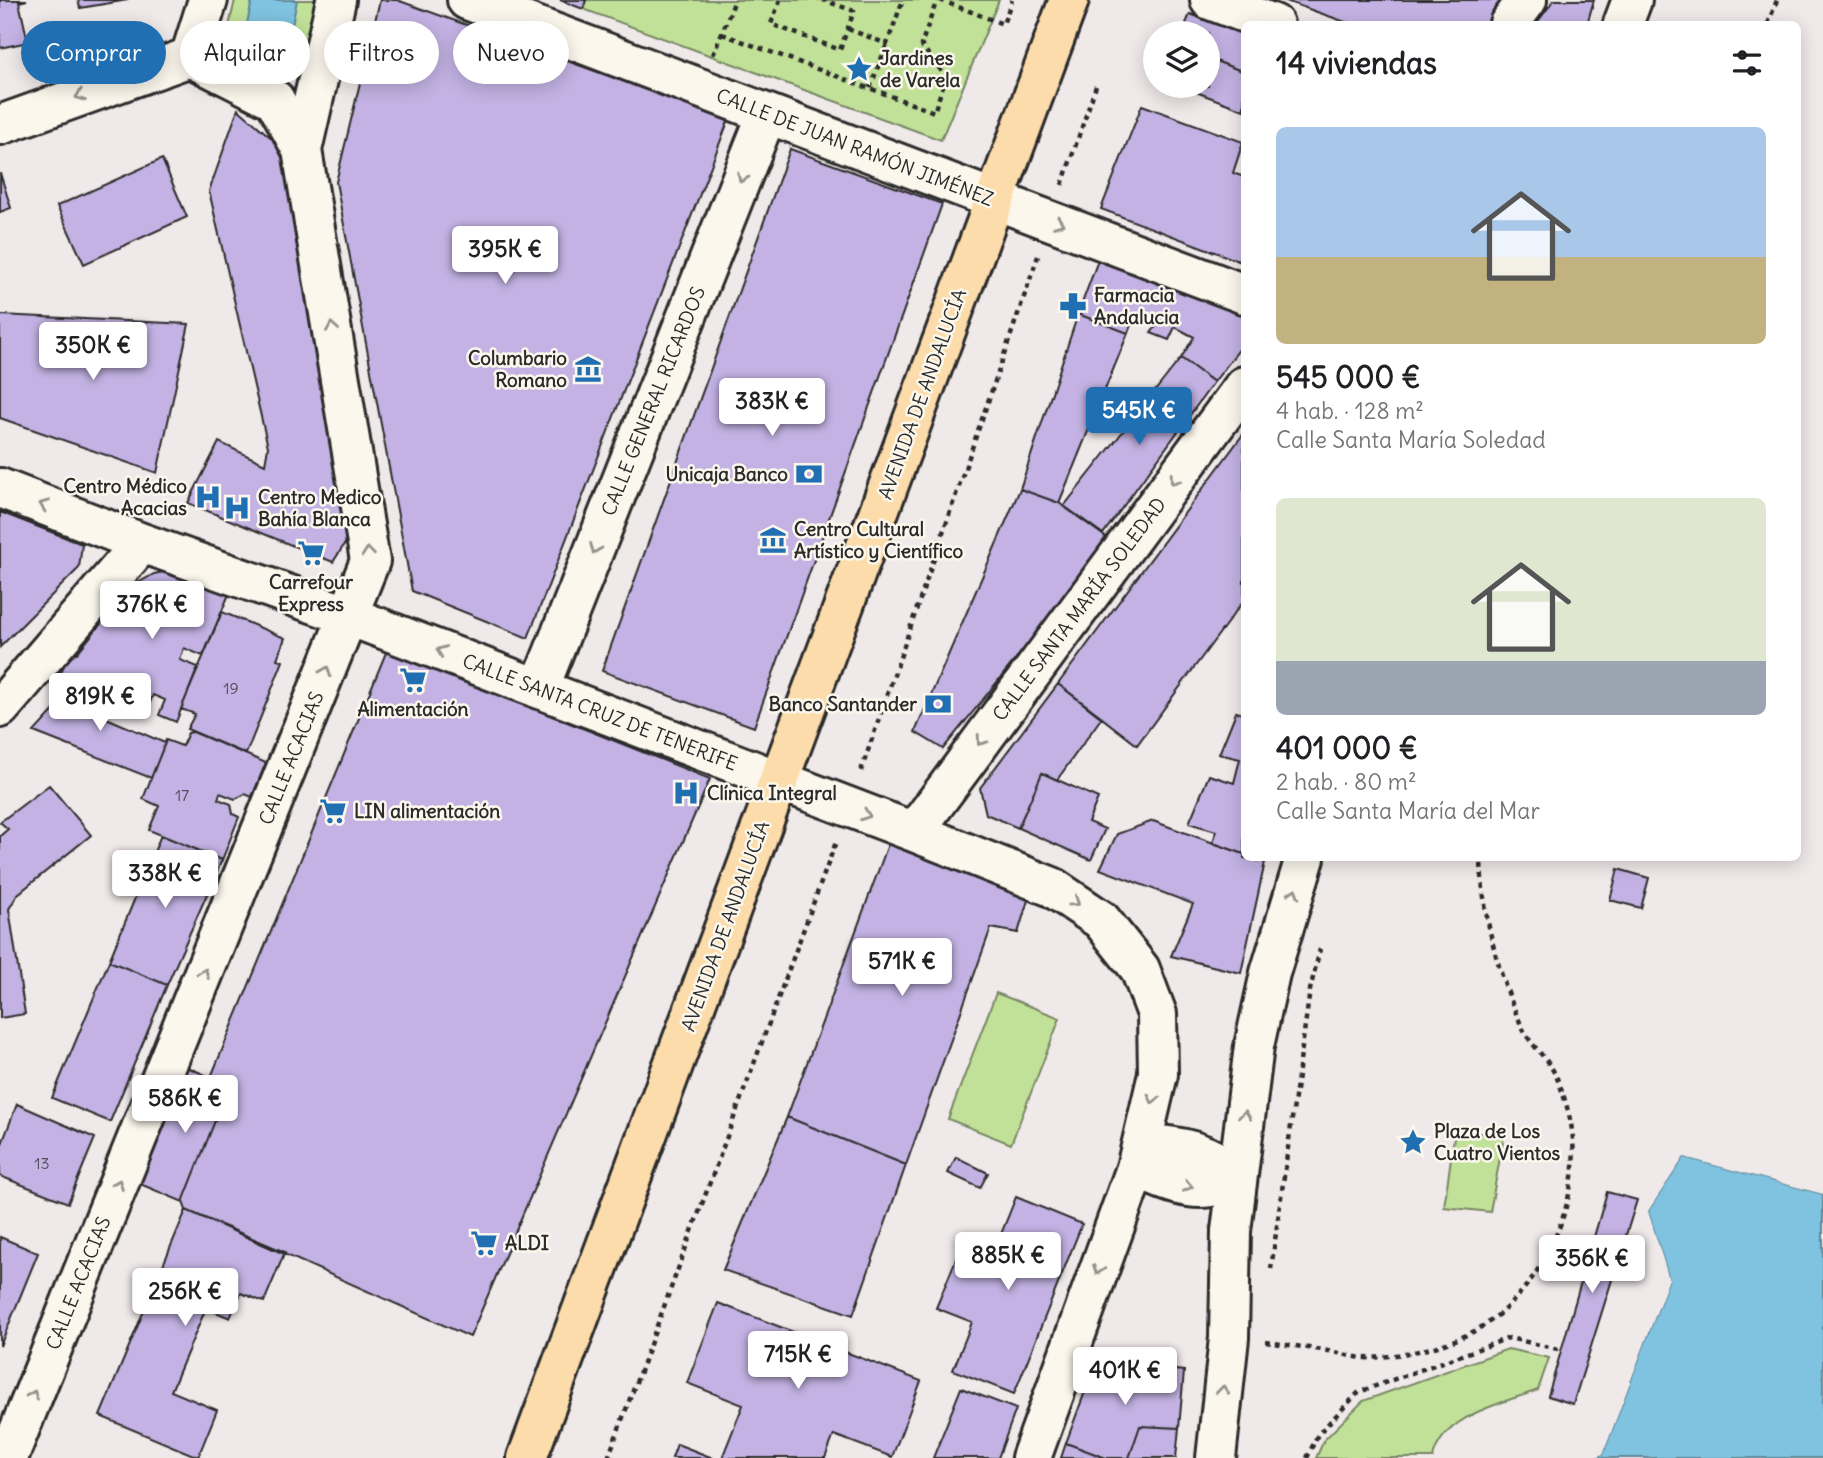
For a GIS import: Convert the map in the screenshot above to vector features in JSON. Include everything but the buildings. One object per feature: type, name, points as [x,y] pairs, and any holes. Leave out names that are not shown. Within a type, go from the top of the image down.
[{"type":"main road","name":"AVENIDA DE ANDALUCÍA","points":[[527,1458],[1069,0]]},
{"type":"street","points":[[201,21],[208,0]]},
{"type":"street","points":[[302,150],[336,0]]},
{"type":"street","name":"CALLE DE JUAN RAMÓN JIMÉNEZ","points":[[467,0],[1241,293]]},
{"type":"street","points":[[1210,0],[1266,21]]},
{"type":"street","points":[[1511,21],[1527,0]]},
{"type":"street","points":[[1624,21],[1632,0]]},
{"type":"street","points":[[0,125],[180,61]]},
{"type":"street","points":[[243,84],[275,100],[302,150]]},
{"type":"street","name":"CALLE GENERAL RICARDOS","points":[[539,688],[767,114]]},
{"type":"street","name":"CALLE ACACIAS","points":[[8,1458],[370,561],[302,150]]},
{"type":"street","name":"CALLE SANTA MARÍA SOLEDAD","points":[[914,832],[1241,390]]},
{"type":"street","name":"CALLE SANTA CRUZ DE TENERIFE","points":[[0,488],[142,543],[349,616],[914,832],[1052,887],[1101,920],[1139,969],[1157,1014],[1158,1074],[1139,1156],[1031,1458]]},
{"type":"street","points":[[0,708],[142,543]]},
{"type":"street","points":[[1216,1458],[1229,1338],[1231,1231],[1254,1046],[1270,973],[1304,861]]},
{"type":"street","points":[[1139,1156],[1182,1146],[1217,1159],[1238,1175]]},
{"type":"path","points":[[710,62],[735,0]]},
{"type":"path","points":[[770,0],[779,2],[771,24],[840,50],[855,11],[823,0]]},
{"type":"path","points":[[870,88],[903,0]]},
{"type":"path","points":[[722,34],[934,112],[946,77],[921,45],[938,0],[1003,24],[1012,0]]},
{"type":"path","points":[[1769,21],[1777,0]]},
{"type":"path","points":[[848,29],[887,44]]},
{"type":"path","points":[[1229,1338],[1366,1359],[1418,1351],[1451,1341],[1486,1324],[1513,1299],[1541,1264],[1562,1222],[1573,1175],[1571,1125],[1555,1074],[1525,1033],[1505,982],[1481,886],[1481,861]]},
{"type":"path","points":[[1270,1274],[1310,990],[1322,938]]},
{"type":"path","points":[[1307,1458],[1318,1434],[1359,1392],[1509,1338],[1562,1350]]},
{"type":"green space","points":[[235,0],[316,0],[310,25],[310,21],[230,21]]},
{"type":"green space","name":"Jardines de Varela","points":[[586,0],[999,0],[941,140],[583,9]]},
{"type":"green space","points":[[996,993],[1060,1018],[1011,1144],[948,1119]]},
{"type":"green space","points":[[1455,1130],[1504,1136],[1490,1212],[1444,1207]]},
{"type":"green space","points":[[1508,1349],[1549,1358],[1538,1390],[1492,1406],[1461,1421],[1448,1431],[1433,1458],[1316,1458],[1324,1440],[1363,1401]]},
{"type":"water","points":[[252,0],[297,0],[293,21],[248,21]]},
{"type":"water","points":[[1684,1157],[1823,1194],[1823,1458],[1597,1458],[1603,1454],[1669,1279],[1648,1211]]},
{"type":"pier","points":[[1685,1153],[1823,1190],[1823,1194],[1684,1157],[1648,1211],[1669,1279],[1603,1454],[1593,1458],[1600,1452],[1665,1279],[1644,1210]]},
{"type":"place","name":"Jardines de Varela","points":[[859,69]]},
{"type":"place","name":"Farmacia Andalucia","points":[[1073,306]]},
{"type":"place","name":"Columbario Romano","points":[[588,369]]},
{"type":"place","name":"Unicaja Banco","points":[[809,474]]},
{"type":"place","name":"Centro Médico Acacias","points":[[208,497]]},
{"type":"place","name":"Centro Medico Bahía Blanca","points":[[237,508]]},
{"type":"place","name":"Centro Cultural Artístico y Científico","points":[[773,540]]},
{"type":"place","name":"Carrefour Express","points":[[311,553]]},
{"type":"place","name":"Alimentación","points":[[413,680]]},
{"type":"place","name":"Banco Santander","points":[[938,704]]},
{"type":"place","name":"Clínica Integral","points":[[686,793]]},
{"type":"place","name":"LIN alimentación","points":[[333,811]]},
{"type":"place","name":"Plaza de Los Cuatro Vientos","points":[[1413,1142]]},
{"type":"place","name":"ALDI","points":[[484,1243]]}]
